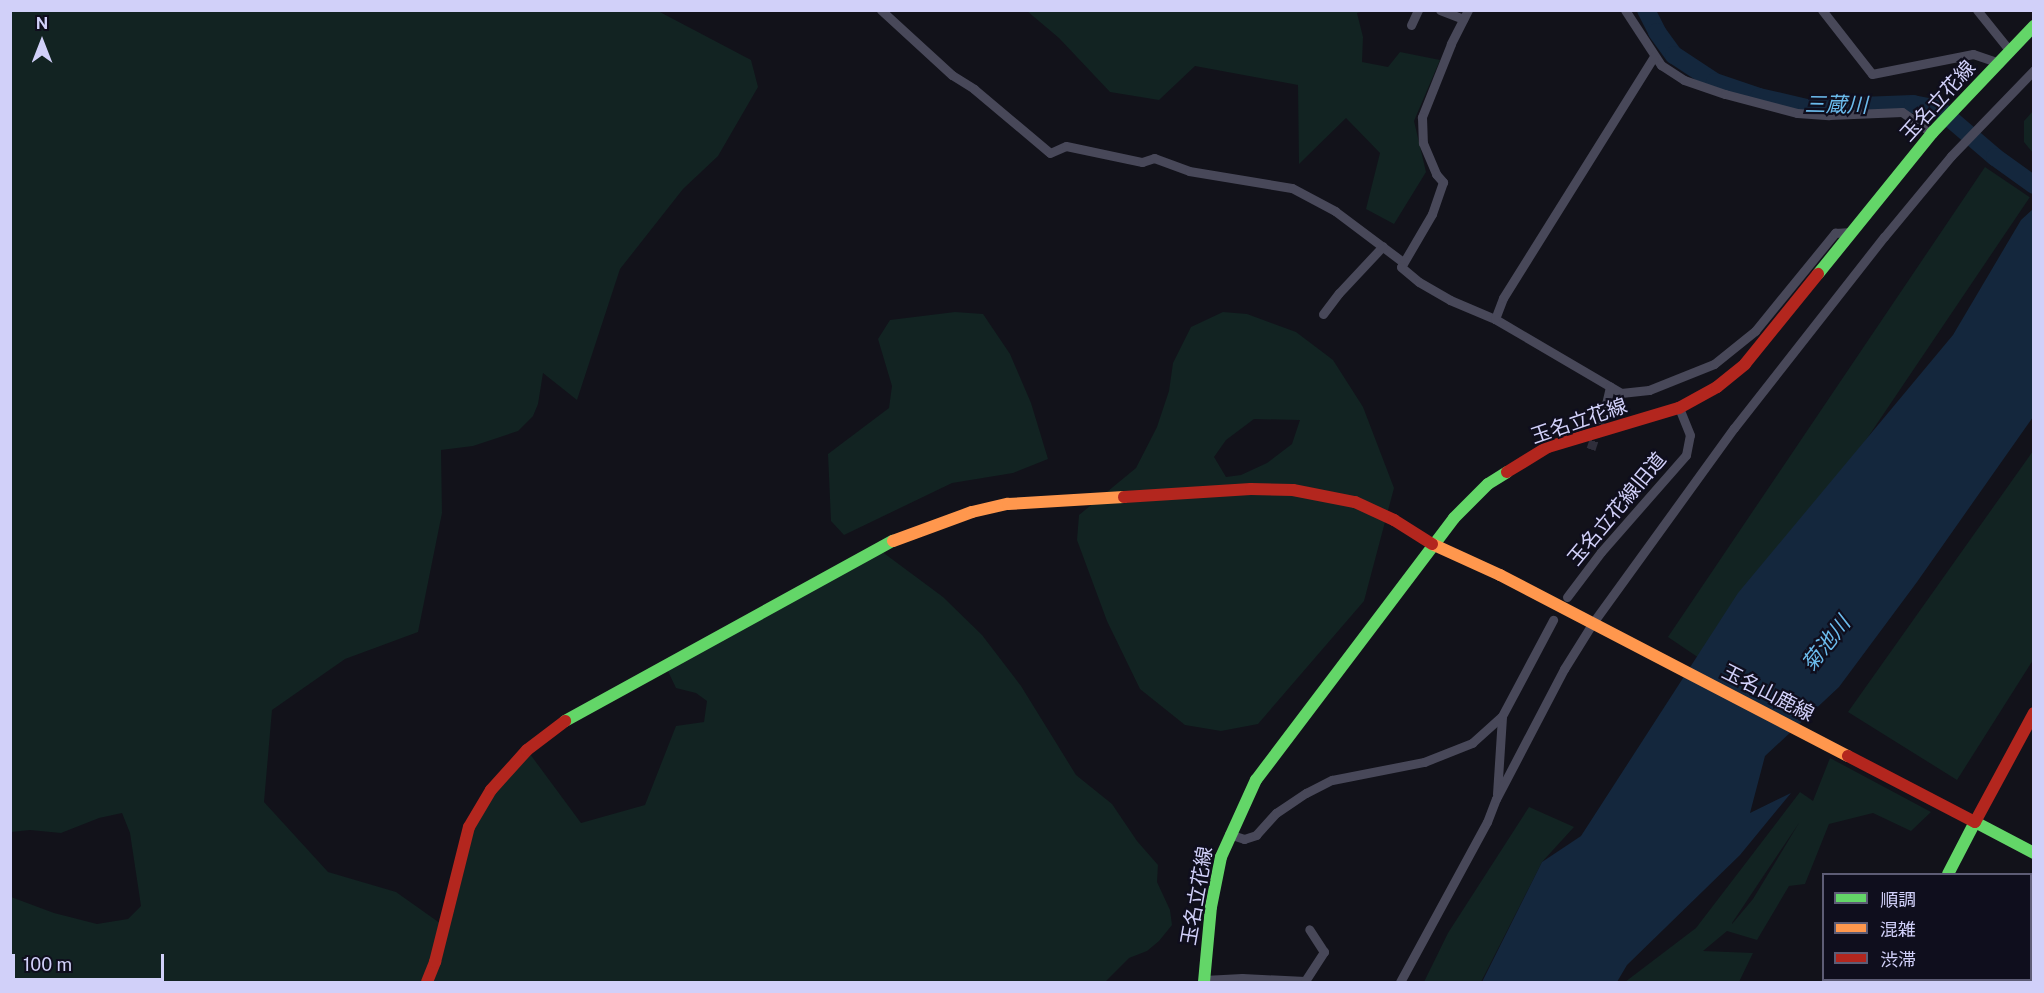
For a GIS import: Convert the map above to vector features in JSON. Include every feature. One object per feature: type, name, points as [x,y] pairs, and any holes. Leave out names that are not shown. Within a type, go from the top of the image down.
[{"type":"main road","name":"玉名立花線","points":[[1204,982],[1212,898],[1221,857],[1229,834],[1256,780],[1432,544],[1488,484],[1548,447],[1679,408],[1717,387],[1745,364],[1943,120],[2034,26]]},
{"type":"main road","name":"玉名山鹿線","points":[[427,982],[435,962],[469,828],[491,789],[527,750],[558,725],[589,706],[902,537],[972,512],[1008,504],[1251,489],[1293,490],[1355,502],[1394,520],[1432,544],[1500,575],[2034,853]]},
{"type":"main road","points":[[1949,873],[2034,713]]},
{"type":"street","points":[[881,10],[952,75],[974,89],[1050,153],[1066,146],[1142,162],[1154,159],[1189,171],[1292,188],[1335,211],[1403,262]]},
{"type":"street","points":[[1411,25],[1418,10]]},
{"type":"street","points":[[1440,10],[1466,15],[1451,44],[1422,117],[1423,143],[1436,174],[1443,182],[1432,214],[1401,267],[1419,282],[1450,300],[1495,319],[1621,393],[1649,390],[1714,364],[1755,331],[1835,233],[1851,232]]},
{"type":"street","points":[[1625,10],[1661,65],[1684,80],[1797,113],[1829,116],[1902,112],[1932,133]]},
{"type":"street","points":[[1822,10],[1872,74],[1973,54],[1999,63]]},
{"type":"street","points":[[1977,10],[2010,51]]},
{"type":"street","points":[[1495,319],[1503,298],[1654,56]]},
{"type":"street","points":[[1400,982],[1487,822],[1496,799],[1564,669],[1597,627],[1734,428],[1884,237],[1963,144],[2034,70]]},
{"type":"street","points":[[1323,314],[1339,293],[1383,246]]},
{"type":"street","points":[[1606,404],[1611,386]]},
{"type":"street","name":"玉名立花線旧道","points":[[1568,597],[1601,552],[1686,455],[1690,435],[1679,408]]},
{"type":"street","points":[[1229,834],[1244,838],[1256,835],[1276,813],[1306,793],[1332,780],[1424,762],[1472,743],[1502,716],[1553,620]]},
{"type":"street","points":[[1496,799],[1502,716]]},
{"type":"street","points":[[1204,982],[1306,982],[1324,952],[1308,929]]},
{"type":"shaded area","points":[[10,11],[658,11],[751,60],[758,87],[718,156],[683,189],[620,269],[577,400],[543,373],[538,404],[533,416],[518,431],[473,446],[441,450],[442,513],[418,632],[345,659],[272,710],[264,802],[328,872],[396,892],[444,926],[469,827],[527,750],[581,823],[645,805],[676,726],[704,722],[707,701],[696,693],[676,688],[665,665],[877,548],[943,597],[982,635],[1021,686],[1076,775],[1112,804],[1137,841],[1158,865],[1157,882],[1170,910],[1172,925],[1159,941],[1147,951],[1129,958],[1105,982],[11,982],[11,897],[54,913],[97,924],[128,919],[141,906],[130,833],[122,813],[99,818],[61,833],[30,830],[11,832]]},
{"type":"shaded area","points":[[1027,11],[1365,11],[1357,13],[1363,37],[1362,62],[1388,67],[1400,52],[1440,60],[1414,121],[1426,172],[1394,224],[1366,209],[1380,153],[1346,118],[1299,164],[1298,85],[1195,66],[1159,100],[1110,92],[1059,38]]},
{"type":"shaded area","points":[[2033,111],[2033,153],[2024,142],[2024,121]]},
{"type":"shaded area","points":[[1985,167],[2030,197],[1713,667],[1668,637]]},
{"type":"shaded area","points":[[955,312],[983,314],[1010,354],[1031,403],[1048,459],[1013,473],[952,483],[844,535],[831,521],[828,454],[889,408],[892,386],[878,339],[890,320]]},
{"type":"shaded area","points":[[1223,312],[1247,314],[1296,332],[1333,360],[1363,407],[1394,488],[1364,601],[1258,724],[1221,731],[1185,725],[1140,689],[1107,621],[1077,540],[1079,515],[1136,468],[1157,427],[1169,391],[1173,363],[1191,327]],"holes":[[[1254,419],[1300,420],[1292,444],[1267,463],[1241,475],[1226,477],[1214,457],[1226,440]]]},
{"type":"shaded area","points":[[2033,451],[2033,660],[1957,780],[1848,712]]},
{"type":"shaded area","points":[[1830,758],[1931,812],[1911,831],[1873,813],[1829,824],[1805,884],[1789,886],[1757,940],[1727,931],[1703,951],[1753,953],[1739,982],[1625,982],[1696,928],[1800,792],[1813,801]],"holes":[[[1799,823],[1753,899],[1732,924]]]},
{"type":"shaded area","points":[[1529,807],[1574,827],[1542,862],[1481,982],[1424,982],[1448,933]]},
{"type":"water","name":"菊池川","points":[[2033,209],[2033,417],[1917,582],[1839,687],[1765,756],[1750,813],[1791,793],[1740,855],[1627,965],[1617,982],[1482,982],[1542,862],[1581,836],[1738,593],[1953,335],[2021,220]]},
{"type":"waterway","name":"三蔵川","points":[[1646,10],[1657,32],[1674,55],[1715,82],[1759,97],[1807,108],[1913,104],[1939,109],[1995,157],[2034,185]]},
{"type":"tunnel","points":[[1591,449],[1606,404]]},
{"type":"traffic: fast","points":[[1818,274],[1932,133],[2034,26]]},
{"type":"traffic: fast","points":[[1204,982],[1211,907],[1221,857],[1256,780],[1454,518],[1488,484],[1507,472]]},
{"type":"traffic: fast","points":[[565,721],[893,541]]},
{"type":"traffic: fast","points":[[1949,873],[1975,822],[2034,853]]},
{"type":"traffic: slow","points":[[893,541],[972,512],[1008,504],[1124,497]]},
{"type":"traffic: slow","points":[[1432,544],[1500,575],[1848,756]]},
{"type":"traffic: jam","points":[[1507,472],[1548,447],[1679,408],[1717,387],[1745,364],[1818,274]]},
{"type":"traffic: jam","points":[[1124,497],[1251,489],[1293,490],[1355,502],[1394,520],[1432,544]]},
{"type":"traffic: jam","points":[[1848,756],[1975,822],[2034,713]]},
{"type":"traffic: jam","points":[[427,982],[435,962],[469,827],[491,790],[527,750],[565,721]]}]
